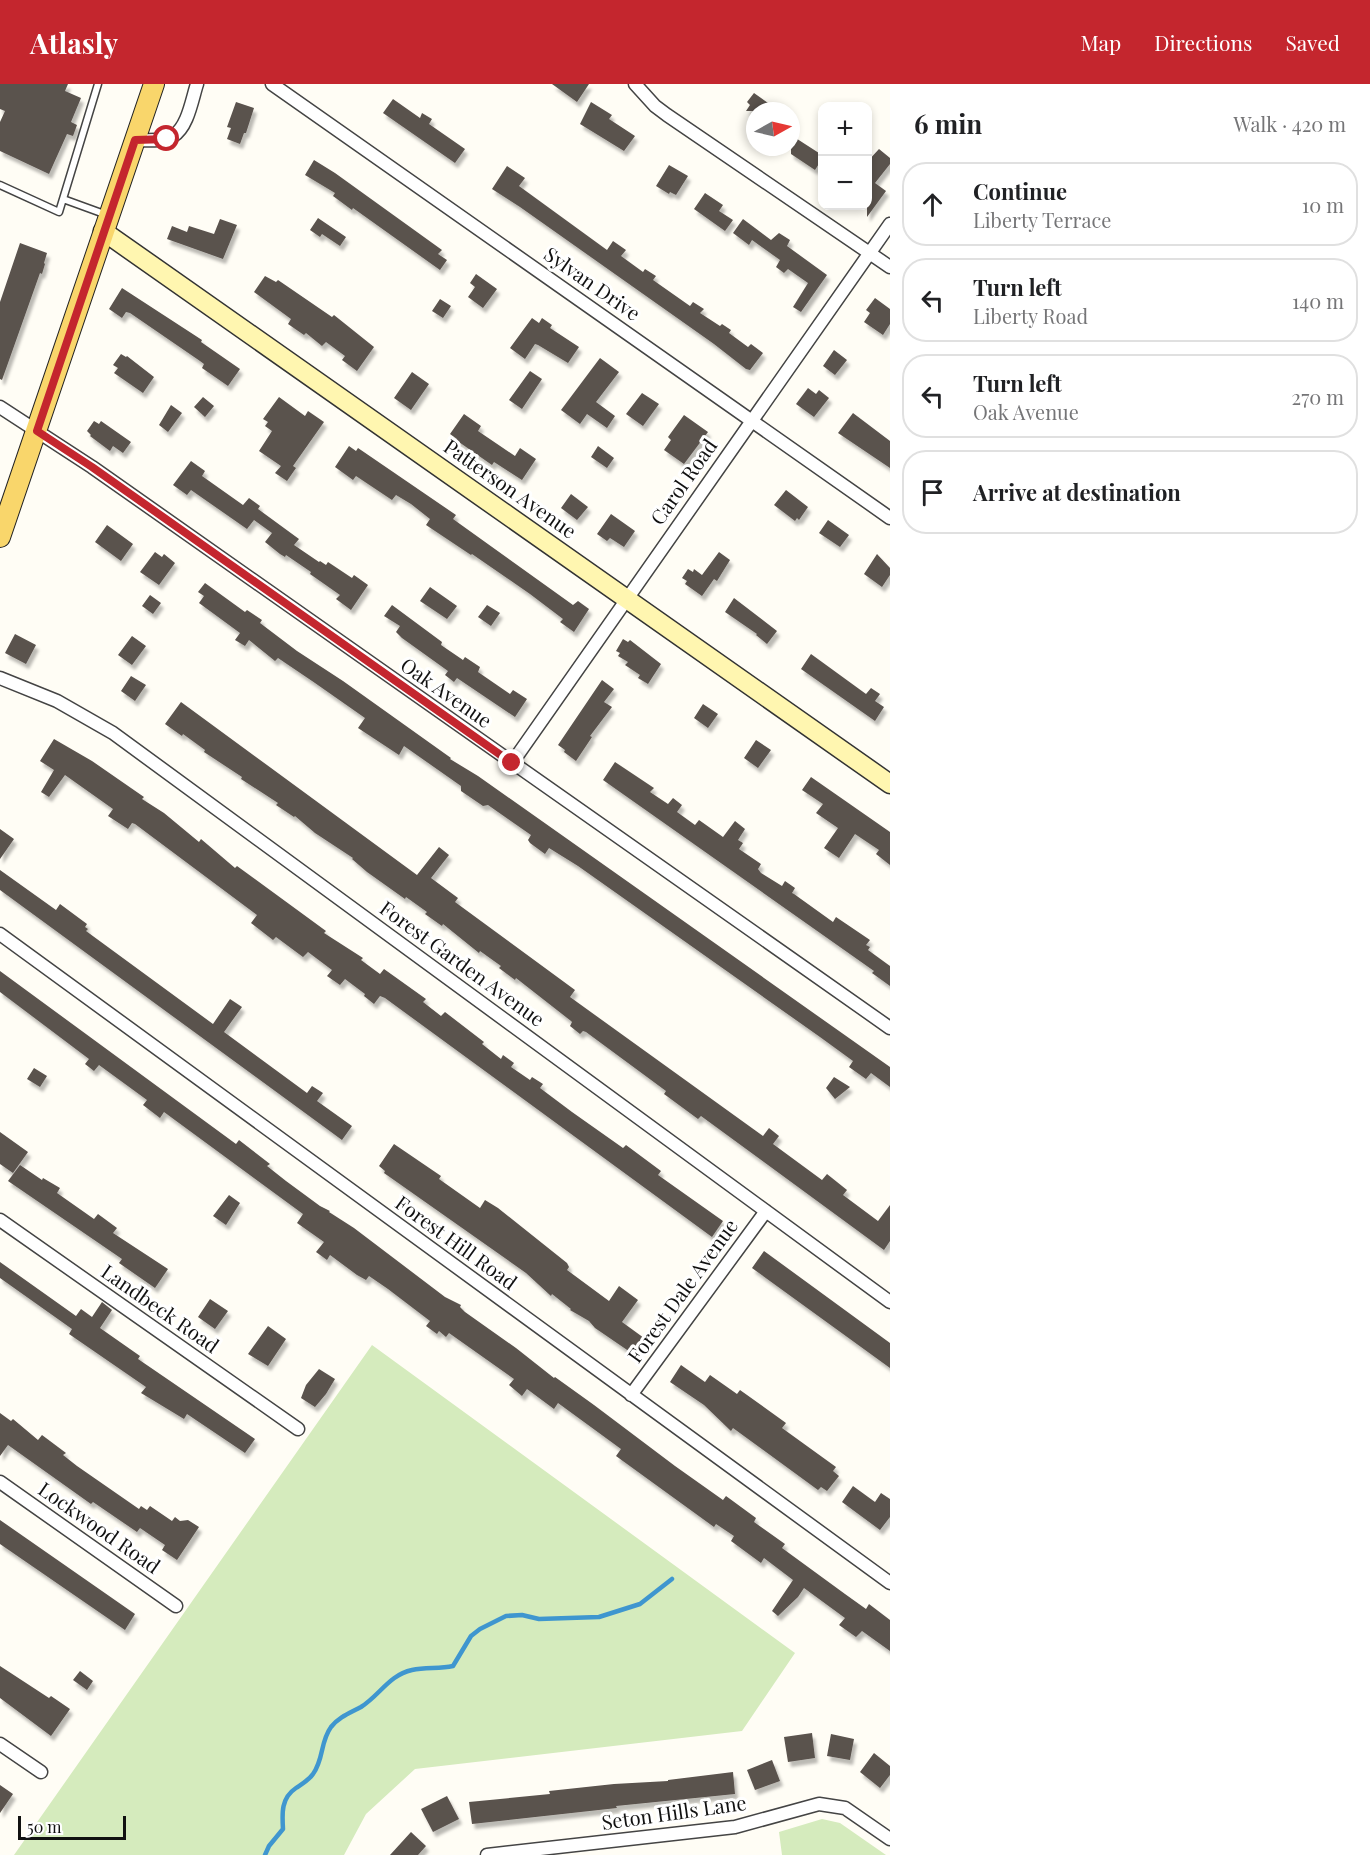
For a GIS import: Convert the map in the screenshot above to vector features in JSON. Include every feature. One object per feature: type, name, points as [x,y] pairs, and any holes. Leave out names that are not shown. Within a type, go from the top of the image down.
[{"type":"main road","points":[[0,537],[154,84]]},
{"type":"main road","name":"Patterson Avenue","points":[[106,224],[627,599],[890,784]]},
{"type":"street","points":[[135,140],[167,139],[173,136],[185,119],[197,84]]},
{"type":"street","name":"Sylvan Drive","points":[[272,84],[890,518]]},
{"type":"street","points":[[635,84],[655,106],[667,115],[890,267]]},
{"type":"street","name":"Carol Road","points":[[512,763],[890,224]]},
{"type":"street","name":"Oak Avenue","points":[[0,407],[92,467],[890,1028]]},
{"type":"street","name":"Forest Garden Avenue","points":[[0,678],[57,702],[113,733],[890,1302]]},
{"type":"street","name":"Forest Hill Road","points":[[0,934],[890,1583]]},
{"type":"street","name":"Forest Dale Avenue","points":[[631,1395],[766,1211]]},
{"type":"street","name":"Landbeck Road","points":[[0,1220],[298,1429]]},
{"type":"street","name":"Lockwood Road","points":[[0,1482],[176,1606]]},
{"type":"street","points":[[0,1744],[41,1772]]},
{"type":"street","name":"Seton Hills Lane","points":[[487,1855],[735,1827],[819,1804],[845,1808],[890,1839]]},
{"type":"lane","points":[[0,185],[59,212],[98,84]]},
{"type":"lane","points":[[63,199],[106,224]]},
{"type":"green space","points":[[372,1345],[795,1653],[742,1731],[415,1769],[366,1814],[344,1855],[14,1855]]},
{"type":"green space","points":[[822,1819],[840,1823],[886,1855],[782,1855],[779,1832]]},
{"type":"building","points":[[0,84],[68,84],[65,91],[81,98],[71,122],[77,125],[73,136],[67,134],[49,174],[0,151],[0,122],[5,111],[0,109]]},
{"type":"building","points":[[552,84],[589,84],[577,102]]},
{"type":"building","points":[[754,93],[767,102],[747,102]]},
{"type":"building","points":[[393,99],[420,118],[422,113],[432,119],[429,124],[465,149],[455,163],[383,113]]},
{"type":"building","points":[[236,102],[254,108],[240,144],[227,139],[231,128],[227,127]]},
{"type":"building","points":[[591,102],[612,115],[609,119],[635,136],[624,151],[580,124]]},
{"type":"building","points":[[800,141],[818,152],[818,165],[815,170],[794,156],[800,156]]},
{"type":"building","points":[[879,149],[890,158],[890,164],[875,183],[886,191],[867,217],[867,210],[872,210],[872,157]]},
{"type":"building","points":[[314,160],[442,250],[438,254],[447,260],[440,270],[353,208],[352,210],[333,196],[335,193],[305,175]]},
{"type":"building","points":[[669,165],[688,176],[676,195],[670,192],[669,194],[656,186]]},
{"type":"building","points":[[507,166],[525,178],[519,186],[607,250],[613,241],[626,250],[621,256],[643,272],[645,269],[656,276],[653,280],[690,306],[693,302],[704,309],[700,313],[731,330],[729,333],[748,347],[751,344],[763,353],[750,370],[492,189]]},
{"type":"building","points":[[705,193],[723,205],[719,211],[733,220],[725,231],[694,209]]},
{"type":"building","points":[[318,218],[346,237],[340,246],[322,234],[320,237],[310,230]]},
{"type":"building","points":[[220,219],[237,225],[223,259],[167,239],[172,226],[187,232],[189,226],[214,234]]},
{"type":"building","points":[[743,219],[771,240],[779,233],[790,240],[787,246],[827,275],[801,312],[793,307],[808,283],[788,269],[784,273],[776,267],[780,260],[752,240],[749,245],[733,233]]},
{"type":"building","points":[[20,243],[47,253],[42,274],[40,273],[2,380],[0,379],[0,302]]},
{"type":"building","points":[[476,274],[497,289],[483,308],[468,297],[475,287],[470,283]]},
{"type":"building","points":[[265,276],[276,282],[278,280],[332,317],[334,315],[374,347],[357,371],[342,360],[345,356],[326,342],[322,346],[306,333],[304,335],[288,324],[291,319],[254,292]]},
{"type":"building","points":[[122,288],[202,340],[201,342],[240,369],[228,386],[202,368],[204,364],[200,361],[130,313],[126,312],[122,318],[109,309]]},
{"type":"building","points":[[875,298],[890,309],[890,324],[883,335],[864,322],[870,313],[866,310]]},
{"type":"building","points":[[440,299],[451,306],[443,318],[432,311]]},
{"type":"building","points":[[532,318],[539,323],[542,318],[552,325],[550,328],[579,347],[568,363],[535,344],[525,359],[510,348]]},
{"type":"building","points":[[834,350],[847,360],[835,375],[823,366]]},
{"type":"building","points":[[121,354],[154,377],[143,393],[114,373],[118,368],[113,365]]},
{"type":"building","points":[[600,358],[619,372],[596,402],[615,416],[607,428],[587,414],[580,424],[561,410]]},
{"type":"building","points":[[530,371],[542,379],[522,409],[509,400]]},
{"type":"building","points":[[412,372],[429,384],[411,410],[394,398]]},
{"type":"building","points":[[808,388],[816,394],[819,390],[829,398],[814,417],[796,404]]},
{"type":"building","points":[[642,393],[659,404],[643,426],[626,414]]},
{"type":"building","points":[[203,397],[214,406],[205,417],[194,407]]},
{"type":"building","points":[[279,397],[305,416],[308,411],[324,422],[293,466],[296,468],[287,481],[275,473],[281,466],[259,451],[272,431],[265,426],[268,422],[263,419]]},
{"type":"building","points":[[171,405],[182,413],[168,432],[159,425]]},
{"type":"building","points":[[853,413],[890,441],[890,468],[838,433]]},
{"type":"building","points":[[464,414],[481,426],[478,431],[515,456],[520,448],[536,459],[522,480],[494,462],[492,465],[450,434]]},
{"type":"building","points":[[684,415],[708,432],[684,464],[664,450],[671,440],[668,437]]},
{"type":"building","points":[[94,421],[99,424],[101,421],[131,442],[123,453],[113,446],[110,451],[90,436],[87,431]]},
{"type":"building","points":[[349,446],[356,451],[358,448],[456,515],[453,519],[573,605],[578,601],[589,609],[574,632],[560,622],[563,619],[530,594],[426,525],[430,519],[411,504],[396,495],[392,500],[356,476],[353,480],[335,467]]},
{"type":"building","points":[[598,446],[614,458],[607,468],[591,457]]},
{"type":"building","points":[[191,461],[205,471],[202,476],[243,505],[249,498],[260,506],[258,509],[299,539],[294,545],[319,562],[326,565],[328,562],[352,578],[354,575],[368,585],[351,610],[336,599],[340,595],[310,574],[311,572],[286,555],[285,557],[280,554],[265,542],[272,533],[254,520],[247,529],[191,490],[187,495],[173,485]]},
{"type":"building","points":[[786,490],[808,507],[799,520],[797,518],[795,521],[774,505]]},
{"type":"building","points":[[571,494],[588,507],[577,520],[561,508]]},
{"type":"building","points":[[611,514],[635,531],[624,547],[610,538],[607,541],[597,534]]},
{"type":"building","points":[[828,520],[849,535],[840,547],[819,533]]},
{"type":"building","points":[[107,525],[133,544],[121,561],[95,542]]},
{"type":"building","points":[[155,552],[162,557],[164,554],[175,563],[159,585],[140,572]]},
{"type":"building","points":[[719,552],[730,560],[717,581],[714,579],[702,596],[685,584],[687,581],[682,578],[688,569],[693,572],[694,569],[702,575]]},
{"type":"building","points":[[877,554],[890,568],[890,575],[882,587],[864,574]]},
{"type":"building","points":[[205,583],[245,612],[247,610],[262,620],[260,623],[297,651],[343,681],[450,759],[478,776],[890,1067],[890,1087],[871,1073],[866,1079],[849,1067],[853,1061],[578,866],[549,848],[545,854],[530,843],[528,840],[531,835],[488,805],[483,806],[461,791],[461,786],[404,746],[399,755],[358,728],[365,718],[315,683],[278,658],[275,661],[249,640],[245,646],[235,640],[240,633],[199,603],[204,596],[198,592]]},
{"type":"building","points":[[430,587],[457,606],[447,619],[420,601]]},
{"type":"building","points":[[150,595],[161,603],[153,614],[142,606]]},
{"type":"building","points":[[734,598],[777,631],[767,644],[757,634],[725,612]]},
{"type":"building","points":[[392,605],[442,642],[441,645],[463,660],[465,657],[480,667],[478,672],[510,694],[513,690],[527,699],[515,717],[457,678],[454,682],[445,675],[448,671],[402,638],[396,632],[400,626],[384,616]]},
{"type":"building","points":[[487,605],[500,613],[491,626],[478,617]]},
{"type":"building","points":[[15,634],[36,645],[26,664],[5,653]]},
{"type":"building","points":[[132,636],[146,646],[132,665],[118,655]]},
{"type":"building","points":[[623,639],[628,642],[630,640],[661,664],[648,684],[638,678],[640,675],[625,665],[628,662],[618,656],[620,653],[616,651]]},
{"type":"building","points":[[811,654],[866,694],[871,688],[880,694],[875,701],[884,707],[875,721],[801,669]]},
{"type":"building","points":[[131,676],[146,685],[135,701],[121,691]]},
{"type":"building","points":[[602,680],[614,689],[604,702],[612,707],[590,736],[592,737],[576,761],[558,745]]},
{"type":"building","points":[[181,702],[417,875],[439,847],[449,855],[431,878],[458,898],[455,902],[575,990],[570,997],[763,1136],[769,1128],[779,1136],[773,1144],[822,1180],[827,1174],[847,1190],[843,1195],[878,1221],[890,1205],[890,1241],[884,1250],[701,1116],[698,1119],[664,1094],[666,1091],[586,1032],[583,1031],[580,1034],[570,1026],[571,1021],[516,978],[515,980],[499,968],[501,966],[480,951],[479,953],[443,924],[442,926],[425,914],[427,912],[367,872],[353,858],[276,805],[278,803],[241,779],[242,777],[204,752],[205,750],[183,734],[182,736],[165,724]]},
{"type":"building","points":[[703,704],[718,714],[708,728],[694,718]]},
{"type":"building","points":[[54,739],[92,761],[144,797],[142,799],[164,813],[199,842],[201,839],[235,868],[237,866],[326,931],[324,933],[363,958],[361,960],[380,974],[384,969],[426,999],[423,1002],[441,1016],[445,1012],[484,1042],[482,1044],[501,1059],[503,1055],[514,1063],[511,1067],[530,1080],[532,1077],[543,1084],[540,1088],[572,1112],[623,1148],[626,1145],[661,1171],[658,1175],[723,1221],[712,1237],[385,998],[380,996],[374,1004],[345,979],[340,985],[327,976],[332,970],[308,952],[303,957],[276,937],[273,940],[251,923],[257,915],[135,824],[132,823],[128,829],[108,816],[113,809],[65,775],[49,797],[41,792],[54,770],[40,761]]},
{"type":"building","points":[[756,740],[771,750],[758,768],[744,758]]},
{"type":"building","points":[[615,762],[654,788],[650,792],[668,804],[673,798],[682,805],[677,812],[695,825],[699,820],[723,837],[735,821],[745,829],[738,840],[743,843],[739,849],[761,864],[758,869],[761,873],[782,886],[785,881],[795,888],[792,893],[833,922],[836,917],[870,940],[866,945],[870,947],[868,950],[890,966],[890,986],[872,973],[874,971],[603,780]]},
{"type":"building","points":[[811,777],[890,832],[890,865],[876,854],[879,850],[855,834],[839,858],[824,848],[838,828],[816,813],[823,804],[802,790]]},
{"type":"building","points":[[0,829],[14,839],[0,859]]},
{"type":"building","points":[[0,870],[56,910],[60,904],[87,924],[86,931],[213,1024],[230,999],[242,1007],[224,1032],[307,1093],[312,1086],[323,1093],[317,1101],[352,1126],[342,1140],[0,890]]},
{"type":"building","points":[[0,971],[236,1144],[239,1140],[270,1164],[267,1166],[286,1181],[354,1228],[445,1297],[461,1305],[460,1307],[465,1312],[675,1466],[723,1500],[726,1496],[756,1518],[754,1522],[785,1544],[782,1548],[845,1594],[866,1609],[869,1604],[890,1620],[890,1651],[862,1631],[856,1637],[839,1625],[845,1618],[804,1588],[778,1616],[772,1611],[793,1580],[764,1558],[761,1563],[731,1541],[734,1536],[716,1524],[714,1527],[616,1456],[621,1449],[558,1403],[554,1409],[527,1389],[522,1396],[509,1385],[514,1379],[449,1333],[446,1337],[439,1331],[437,1334],[426,1326],[430,1321],[388,1289],[369,1276],[366,1280],[357,1275],[330,1255],[327,1260],[316,1252],[324,1242],[297,1223],[303,1214],[164,1112],[160,1118],[143,1105],[147,1100],[99,1065],[94,1071],[85,1064],[89,1059],[0,992]]},
{"type":"building","points":[[34,1068],[47,1076],[40,1087],[27,1079]]},
{"type":"building","points":[[834,1077],[850,1087],[835,1099],[826,1088]]},
{"type":"building","points":[[0,1132],[28,1152],[13,1173],[0,1164]]},
{"type":"building","points":[[394,1144],[441,1176],[439,1179],[480,1208],[485,1200],[498,1208],[567,1263],[569,1267],[567,1270],[609,1301],[619,1286],[638,1300],[622,1322],[644,1338],[633,1354],[595,1328],[589,1321],[570,1310],[552,1294],[551,1296],[526,1273],[384,1173],[385,1171],[379,1166]]},
{"type":"building","points":[[20,1165],[42,1180],[43,1178],[60,1188],[57,1193],[94,1219],[98,1214],[117,1228],[113,1233],[168,1269],[155,1288],[119,1263],[122,1259],[8,1181]]},
{"type":"building","points":[[229,1195],[240,1203],[226,1225],[213,1216]]},
{"type":"building","points":[[764,1251],[890,1343],[890,1368],[752,1268]]},
{"type":"building","points":[[0,1262],[76,1316],[81,1309],[92,1317],[102,1302],[112,1310],[100,1328],[140,1356],[138,1359],[255,1439],[245,1453],[187,1414],[184,1419],[141,1393],[146,1387],[69,1334],[72,1329],[0,1278]]},
{"type":"building","points":[[210,1299],[228,1311],[215,1329],[198,1317]]},
{"type":"building","points":[[268,1326],[286,1339],[268,1366],[248,1354]]},
{"type":"building","points":[[681,1365],[705,1382],[710,1375],[737,1394],[740,1390],[786,1423],[782,1428],[836,1467],[833,1471],[839,1476],[827,1491],[821,1487],[818,1490],[733,1428],[731,1431],[704,1405],[670,1382]]},
{"type":"building","points":[[319,1369],[335,1379],[315,1407],[301,1398],[306,1385]]},
{"type":"building","points":[[0,1413],[11,1421],[13,1419],[38,1440],[42,1435],[66,1453],[63,1455],[77,1466],[139,1509],[141,1506],[147,1510],[150,1506],[172,1521],[175,1517],[180,1521],[188,1520],[199,1527],[177,1560],[162,1550],[165,1545],[140,1528],[137,1532],[93,1502],[91,1504],[8,1445],[0,1456]]},
{"type":"building","points":[[853,1486],[875,1502],[881,1493],[890,1499],[890,1517],[880,1530],[842,1502]]},
{"type":"building","points":[[0,1520],[135,1614],[125,1630],[0,1544]]},
{"type":"building","points":[[0,1666],[70,1709],[51,1736],[0,1698]]},
{"type":"building","points":[[80,1671],[93,1681],[87,1690],[73,1680]]},
{"type":"building","points":[[812,1733],[815,1758],[788,1762],[784,1737]]},
{"type":"building","points":[[831,1734],[854,1739],[850,1760],[827,1756]]},
{"type":"building","points":[[874,1753],[890,1766],[890,1775],[880,1788],[860,1772]]},
{"type":"building","points":[[772,1760],[780,1781],[755,1790],[747,1770]]},
{"type":"building","points":[[733,1772],[735,1794],[472,1824],[469,1802],[550,1794],[549,1791],[668,1781]]},
{"type":"building","points":[[0,1785],[13,1794],[0,1813]]},
{"type":"building","points":[[447,1796],[459,1819],[433,1832],[421,1809]]},
{"type":"building","points":[[411,1832],[426,1846],[418,1855],[390,1855]]},
{"type":"waterway","points":[[265,1855],[269,1846],[283,1829],[285,1801],[291,1792],[313,1774],[331,1727],[341,1718],[368,1702],[397,1676],[412,1670],[453,1666],[471,1636],[506,1616],[522,1615],[539,1619],[599,1617],[640,1604],[672,1579]]},
{"type":"route","points":[[167,139],[135,140],[37,431],[92,467],[512,763]]}]
